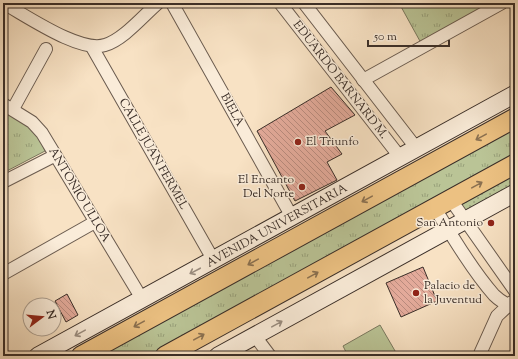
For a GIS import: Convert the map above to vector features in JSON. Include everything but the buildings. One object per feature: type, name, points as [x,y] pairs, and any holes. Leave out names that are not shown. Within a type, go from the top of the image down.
[{"type":"main road","name":"AVENIDA UNIVERSITARIA","points":[[38,356],[214,261],[515,94]]},
{"type":"main road","name":"AVENIDA UNIVERSITARIA","points":[[81,356],[515,118]]},
{"type":"main road","points":[[165,356],[515,164]]},
{"type":"main road","points":[[218,356],[515,193]]},
{"type":"street","points":[[3,3],[74,42],[92,47],[106,45],[118,39],[158,3]]},
{"type":"street","name":"BIELA","points":[[172,3],[292,218]]},
{"type":"street","name":"EDUARDO BARNARD M.","points":[[280,3],[400,157]]},
{"type":"street","name":"EDUARDO BARNARD M.","points":[[304,3],[417,149]]},
{"type":"street","points":[[364,80],[502,3]]},
{"type":"street","name":"CALLE JUAN FERMEL","points":[[92,47],[214,261]]},
{"type":"street","points":[[8,107],[46,49]]},
{"type":"street","name":"ANTONIO ULLOA","points":[[8,107],[32,122],[42,133],[54,156],[142,300]]},
{"type":"street","points":[[3,182],[54,156]]},
{"type":"street","points":[[443,204],[465,220],[515,291]]},
{"type":"street","points":[[443,204],[448,230],[495,296],[512,304],[497,316],[479,356]]},
{"type":"street","points":[[3,274],[95,222]]},
{"type":"street","points":[[255,336],[270,356]]},
{"type":"green space","points":[[399,3],[493,3],[421,43]]},
{"type":"green space","points":[[3,109],[23,122],[33,131],[45,151],[3,173]]},
{"type":"green space","points":[[515,126],[515,156],[151,356],[93,356]]},
{"type":"green space","points":[[515,171],[515,185],[457,217],[451,207]]},
{"type":"green space","points":[[380,325],[398,356],[348,356],[343,346]]},
{"type":"place","name":"El Triunfo","points":[[298,142]]},
{"type":"place","name":"El Encanto Del Norte","points":[[302,187]]},
{"type":"place","name":"San Antonio","points":[[491,223]]},
{"type":"place","name":"Palacio de la Juventud","points":[[416,293]]}]
